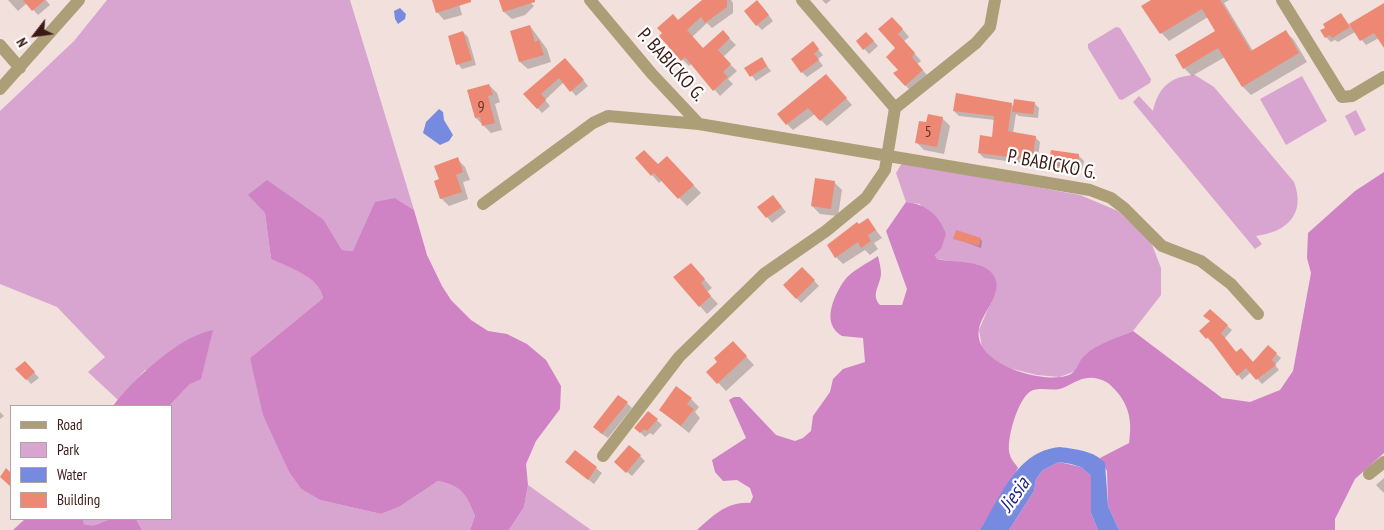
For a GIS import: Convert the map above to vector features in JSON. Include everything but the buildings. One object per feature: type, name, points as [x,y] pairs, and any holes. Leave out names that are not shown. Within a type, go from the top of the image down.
[{"type":"street","points":[[0,89],[79,0]]},
{"type":"street","name":"P. BABICKO G.","points":[[590,0],[652,74],[699,124],[1090,190],[1111,198],[1124,208],[1162,246],[1201,261],[1231,284],[1258,314]]},
{"type":"street","points":[[802,0],[896,108]]},
{"type":"street","points":[[603,456],[679,357],[764,274],[826,231],[866,198],[885,170],[896,108],[976,43],[990,27],[995,0]]},
{"type":"street","points":[[1282,0],[1337,93],[1342,97],[1352,96],[1384,77]]},
{"type":"street","points":[[0,46],[20,68]]},
{"type":"street","points":[[483,204],[593,122],[608,116],[699,124]]},
{"type":"street","points":[[1369,474],[1384,462]]},
{"type":"green space","points":[[107,0],[350,0],[414,210],[395,198],[353,251],[342,250],[324,220],[249,195],[265,213],[271,259],[295,269],[310,278],[320,290],[323,298],[250,358],[277,443],[289,472],[301,489],[320,500],[381,514],[399,507],[438,481],[453,485],[466,497],[475,516],[470,530],[142,530],[137,520],[172,520],[172,405],[170,405],[190,384],[145,370],[118,400],[88,372],[105,357],[57,307],[0,284],[0,111],[74,41]]},
{"type":"green space","points":[[1116,27],[1120,28],[1151,79],[1150,83],[1122,100],[1119,99],[1088,48],[1088,44]]},
{"type":"green space","points":[[1195,75],[1214,87],[1294,182],[1297,203],[1291,220],[1277,230],[1256,236],[1262,244],[1255,249],[1133,102],[1139,96],[1153,111],[1158,96],[1166,85],[1179,78]]},
{"type":"green space","points":[[1302,76],[1327,121],[1286,145],[1260,99]]},
{"type":"green space","points":[[1356,110],[1366,130],[1355,136],[1345,116]]},
{"type":"green space","points":[[902,163],[1080,195],[1118,211],[1151,242],[1161,268],[1161,295],[1133,331],[1085,355],[1075,371],[1060,377],[1037,375],[1005,367],[990,357],[982,347],[979,330],[996,290],[979,265],[937,259],[935,255],[941,249],[920,204],[906,202],[896,173]]},
{"type":"green space","points":[[528,485],[591,530],[509,530],[524,507]]},
{"type":"green space","points":[[83,520],[108,520],[95,525],[84,524]]},
{"type":"shaded area","points":[[1384,172],[1384,453],[1355,479],[1335,519],[1335,530],[1119,530],[1108,506],[1107,471],[1100,458],[1129,443],[1129,418],[1124,403],[1115,389],[1102,380],[1086,378],[1061,389],[1039,389],[1031,391],[1026,395],[1017,411],[1009,440],[1011,457],[1018,468],[980,530],[697,530],[727,507],[734,504],[750,503],[753,497],[750,488],[737,480],[723,481],[715,472],[712,460],[746,438],[729,400],[734,397],[740,397],[776,435],[795,441],[803,438],[811,431],[813,416],[830,392],[833,379],[843,369],[865,362],[863,338],[842,336],[832,325],[831,310],[833,302],[844,281],[855,271],[878,256],[881,277],[876,293],[877,301],[880,305],[902,305],[907,289],[886,231],[906,202],[926,208],[940,221],[946,234],[941,249],[935,255],[937,259],[976,264],[994,276],[996,289],[979,329],[980,341],[987,352],[998,362],[1012,369],[1043,377],[1069,375],[1090,351],[1133,331],[1222,398],[1250,402],[1280,390],[1293,371],[1311,273],[1307,258],[1308,233],[1355,191]]},
{"type":"shaded area","points":[[267,180],[324,220],[342,250],[353,251],[375,202],[395,198],[414,210],[427,255],[451,300],[471,320],[488,331],[507,334],[527,344],[546,360],[561,386],[560,409],[536,441],[526,464],[528,485],[524,507],[509,530],[470,530],[475,516],[469,502],[458,488],[446,483],[438,481],[399,507],[381,514],[320,500],[301,489],[289,472],[263,415],[250,358],[323,298],[320,290],[310,278],[271,259],[265,213],[248,195]]},
{"type":"shaded area","points":[[213,330],[201,379],[190,384],[170,405],[114,405],[121,395],[158,360],[172,349],[200,334]]},
{"type":"shaded area","points":[[1059,462],[1081,467],[1091,476],[1091,513],[1098,530],[1009,530],[1034,491],[1036,479],[1043,470]]},
{"type":"shaded area","points":[[24,520],[83,520],[84,524],[92,525],[107,520],[137,520],[142,530],[13,530]]},
{"type":"water","points":[[400,8],[406,14],[405,19],[398,24],[394,11]]},
{"type":"water","points":[[439,109],[443,112],[444,120],[453,135],[449,141],[440,145],[423,133],[426,122]]},
{"type":"water","name":"Jiesia","points":[[1060,447],[1090,453],[1105,463],[1108,506],[1119,530],[1098,530],[1091,513],[1091,476],[1081,467],[1059,462],[1043,470],[1036,479],[1034,491],[1009,530],[980,530],[1003,490],[1021,466],[1045,450]]}]
